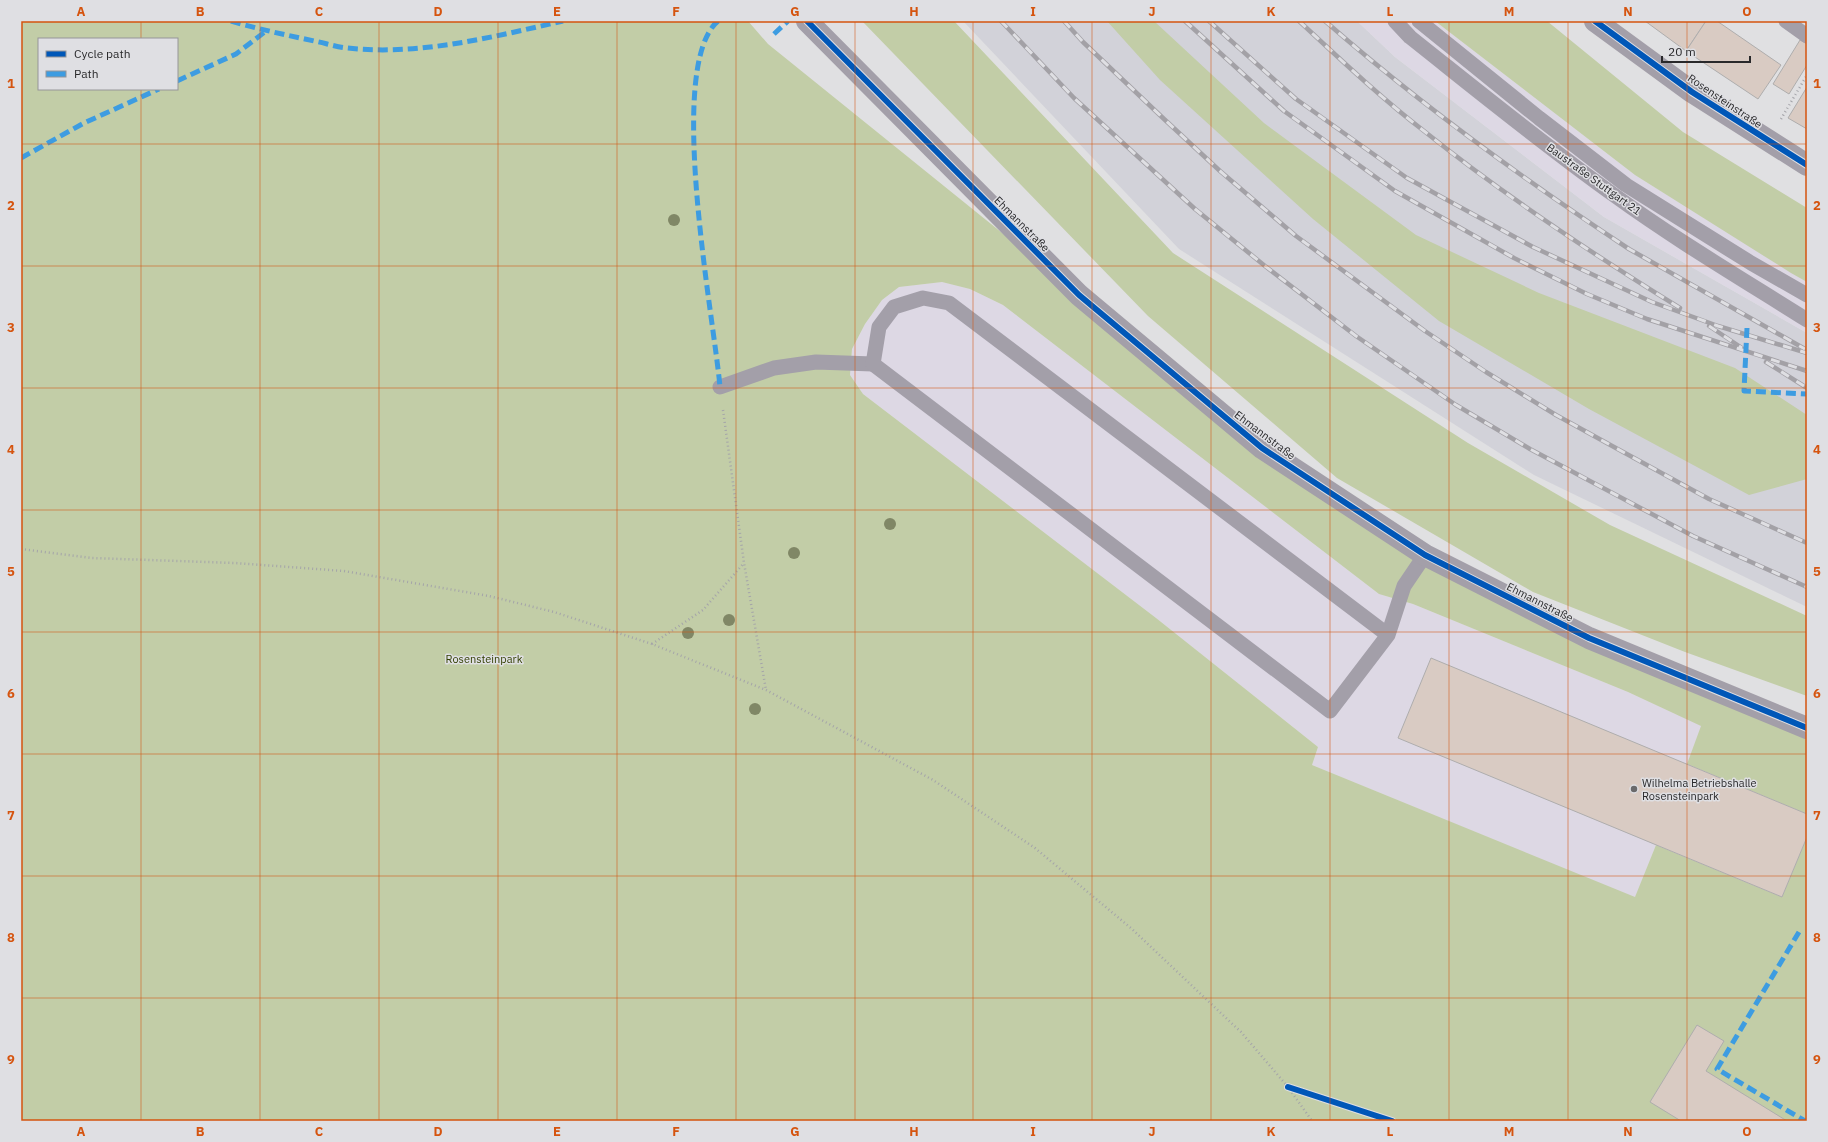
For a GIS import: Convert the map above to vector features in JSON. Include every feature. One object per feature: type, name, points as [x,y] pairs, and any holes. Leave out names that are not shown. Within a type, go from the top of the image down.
[{"type":"street","name":"Ehmannstraße","points":[[807,21],[1079,295],[1262,448],[1425,555],[1589,638],[1807,728]]},
{"type":"street","name":"Rosensteinstraße","points":[[1595,21],[1692,92],[1768,142],[1807,165]]},
{"type":"lane","name":"Baustraße Stuttgart 21","points":[[1395,21],[1410,37],[1508,115],[1614,196],[1807,320]]},
{"type":"lane","name":"Baustraße Stuttgart 21","points":[[1419,21],[1527,108],[1626,184],[1751,263],[1807,295]]},
{"type":"lane","points":[[1786,21],[1807,36]]},
{"type":"lane","points":[[873,364],[879,327],[894,307],[923,298],[949,303],[1388,635]]},
{"type":"lane","points":[[720,387],[774,368],[816,362],[873,364],[1330,711],[1388,635],[1404,586],[1425,555]]},
{"type":"path","points":[[1768,142],[1807,75]]},
{"type":"path","points":[[720,387],[744,563],[766,690]]},
{"type":"path","points":[[21,549],[92,558],[235,563],[344,571],[489,596],[554,612],[652,644],[766,690],[933,780],[1035,848],[1132,929],[1240,1032],[1288,1087],[1312,1121]]},
{"type":"path","points":[[652,644],[703,610],[744,563]]},
{"type":"shaded area","points":[[963,21],[1357,21],[1395,57],[1604,217],[1807,333],[1807,607],[1534,475],[1179,249]]},
{"type":"shaded area","points":[[1357,21],[1435,21],[1635,175],[1807,282],[1807,333],[1604,217],[1395,57]]},
{"type":"shaded area","points":[[942,282],[970,289],[1003,305],[1379,594],[1413,604],[1628,692],[1702,726],[1687,764],[1807,814],[1807,837],[1782,897],[1656,845],[1635,898],[1312,765],[1318,747],[1156,618],[863,394],[850,375],[852,349],[865,324],[882,300],[899,287]]},
{"type":"green space","name":"Rosensteinpark","points":[[21,21],[748,21],[768,44],[1079,295],[1262,448],[1425,555],[1807,728],[1807,814],[1687,764],[1701,726],[1628,692],[1413,604],[1379,594],[1003,305],[970,289],[942,282],[899,287],[882,300],[865,324],[852,349],[850,375],[863,394],[1156,618],[1318,747],[1312,765],[1635,897],[1656,845],[1782,897],[1807,837],[1807,1121],[21,1121]]},
{"type":"green space","points":[[862,21],[954,21],[1173,253],[1468,443],[1610,525],[1807,616],[1807,696],[1685,652],[1533,592],[1337,478],[1148,316]]},
{"type":"green space","points":[[1107,21],[1154,21],[1264,123],[1416,235],[1539,293],[1735,368],[1807,415],[1807,479],[1749,495],[1589,409],[1439,321],[1313,219],[1160,80]]},
{"type":"green space","points":[[1435,21],[1547,21],[1683,132],[1807,208],[1807,282],[1635,175]]},
{"type":"building","points":[[1645,21],[1706,21],[1686,51]]},
{"type":"building","points":[[1706,21],[1717,21],[1781,65],[1758,99],[1686,51]]},
{"type":"building","points":[[1800,40],[1807,44],[1807,65],[1789,94],[1773,84]]},
{"type":"building","points":[[1807,87],[1807,129],[1788,118]]},
{"type":"building","name":"Wilhelma Betriebshalle Rosensteinpark","points":[[1431,658],[1807,814],[1807,837],[1782,897],[1398,738]]},
{"type":"building","points":[[1697,1025],[1724,1041],[1706,1071],[1787,1121],[1681,1121],[1650,1102]]},
{"type":"railway","points":[[1001,21],[1074,98],[1195,209],[1265,266],[1356,336],[1456,405],[1530,449],[1693,536],[1807,587]]},
{"type":"railway","points":[[1064,21],[1083,42],[1220,171],[1296,236],[1425,331],[1486,372],[1556,415],[1709,499],[1807,543]]},
{"type":"railway","points":[[1185,21],[1284,111],[1395,191],[1514,258],[1587,294],[1647,319],[1807,371]]},
{"type":"railway","points":[[1209,21],[1296,99],[1407,178],[1533,247],[1652,302],[1718,326],[1807,353]]},
{"type":"railway","points":[[1299,21],[1376,91],[1455,155],[1549,223],[1680,308]]},
{"type":"railway","points":[[1325,21],[1435,112],[1589,223],[1629,249],[1805,349]]},
{"type":"railway","points":[[1709,326],[1742,348]]},
{"type":"railway","points":[[1766,362],[1807,388]]},
{"type":"marked path","points":[[231,21],[339,47],[374,50],[456,44],[563,21]]},
{"type":"marked path","points":[[718,21],[703,47],[695,87],[694,138],[697,195],[703,253],[720,387]]},
{"type":"marked path","points":[[774,34],[788,21]]},
{"type":"marked path","points":[[178,81],[236,54],[266,31]]},
{"type":"marked path","points":[[21,158],[84,123],[157,90]]},
{"type":"marked path","points":[[1747,328],[1744,391],[1807,394]]},
{"type":"marked path","points":[[1799,932],[1717,1069],[1805,1121]]},
{"type":"cycle path","points":[[807,21],[1079,295],[1262,448],[1425,555],[1589,638],[1807,728]]},
{"type":"cycle path","points":[[1595,21],[1692,92],[1807,165]]},
{"type":"cycle path","points":[[1288,1087],[1392,1121]]},
{"type":"place","name":"Wilhelma Betriebshalle Rosensteinpark","points":[[1634,789]]}]
